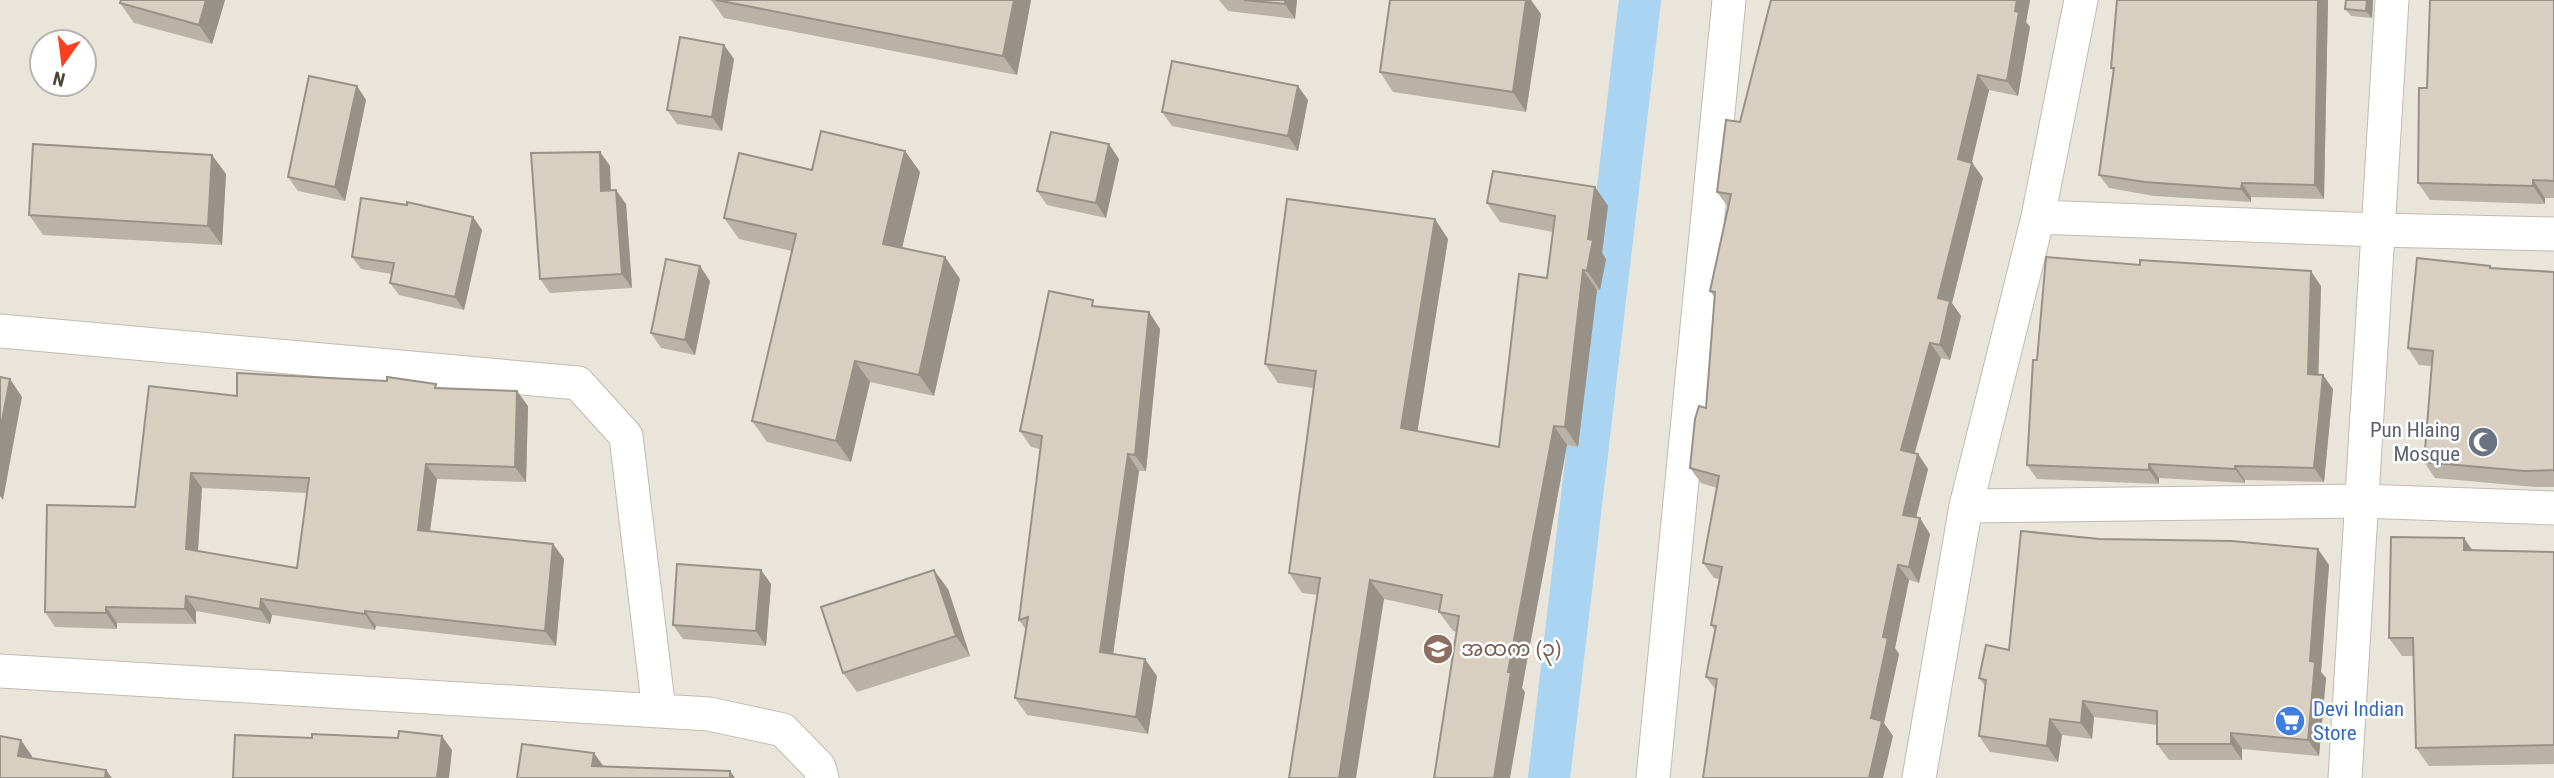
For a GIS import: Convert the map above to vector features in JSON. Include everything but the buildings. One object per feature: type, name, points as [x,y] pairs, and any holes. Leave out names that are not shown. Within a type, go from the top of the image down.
[{"type":"street","points":[[1653,778],[1729,0]]},
{"type":"street","points":[[1919,778],[1966,506],[2038,217],[2081,0]]},
{"type":"street","points":[[2345,778],[2392,0]]},
{"type":"street","points":[[2038,217],[2378,230],[2554,233]]},
{"type":"street","points":[[0,331],[578,383],[626,436],[659,711]]},
{"type":"street","points":[[1966,506],[2361,501],[2554,508]]},
{"type":"street","points":[[0,671],[709,714],[783,730],[819,767],[822,778]]},
{"type":"shaded area","points":[[0,0],[2554,0],[2554,778],[0,778]]},
{"type":"waterway","points":[[1549,778],[1640,0]]},
{"type":"place","name":"Pun Hlaing Mosque","points":[[2483,442]]},
{"type":"place","name":"အထက (၃)","points":[[1438,649]]},
{"type":"place","name":"Devi Indian Store","points":[[2290,721]]}]
